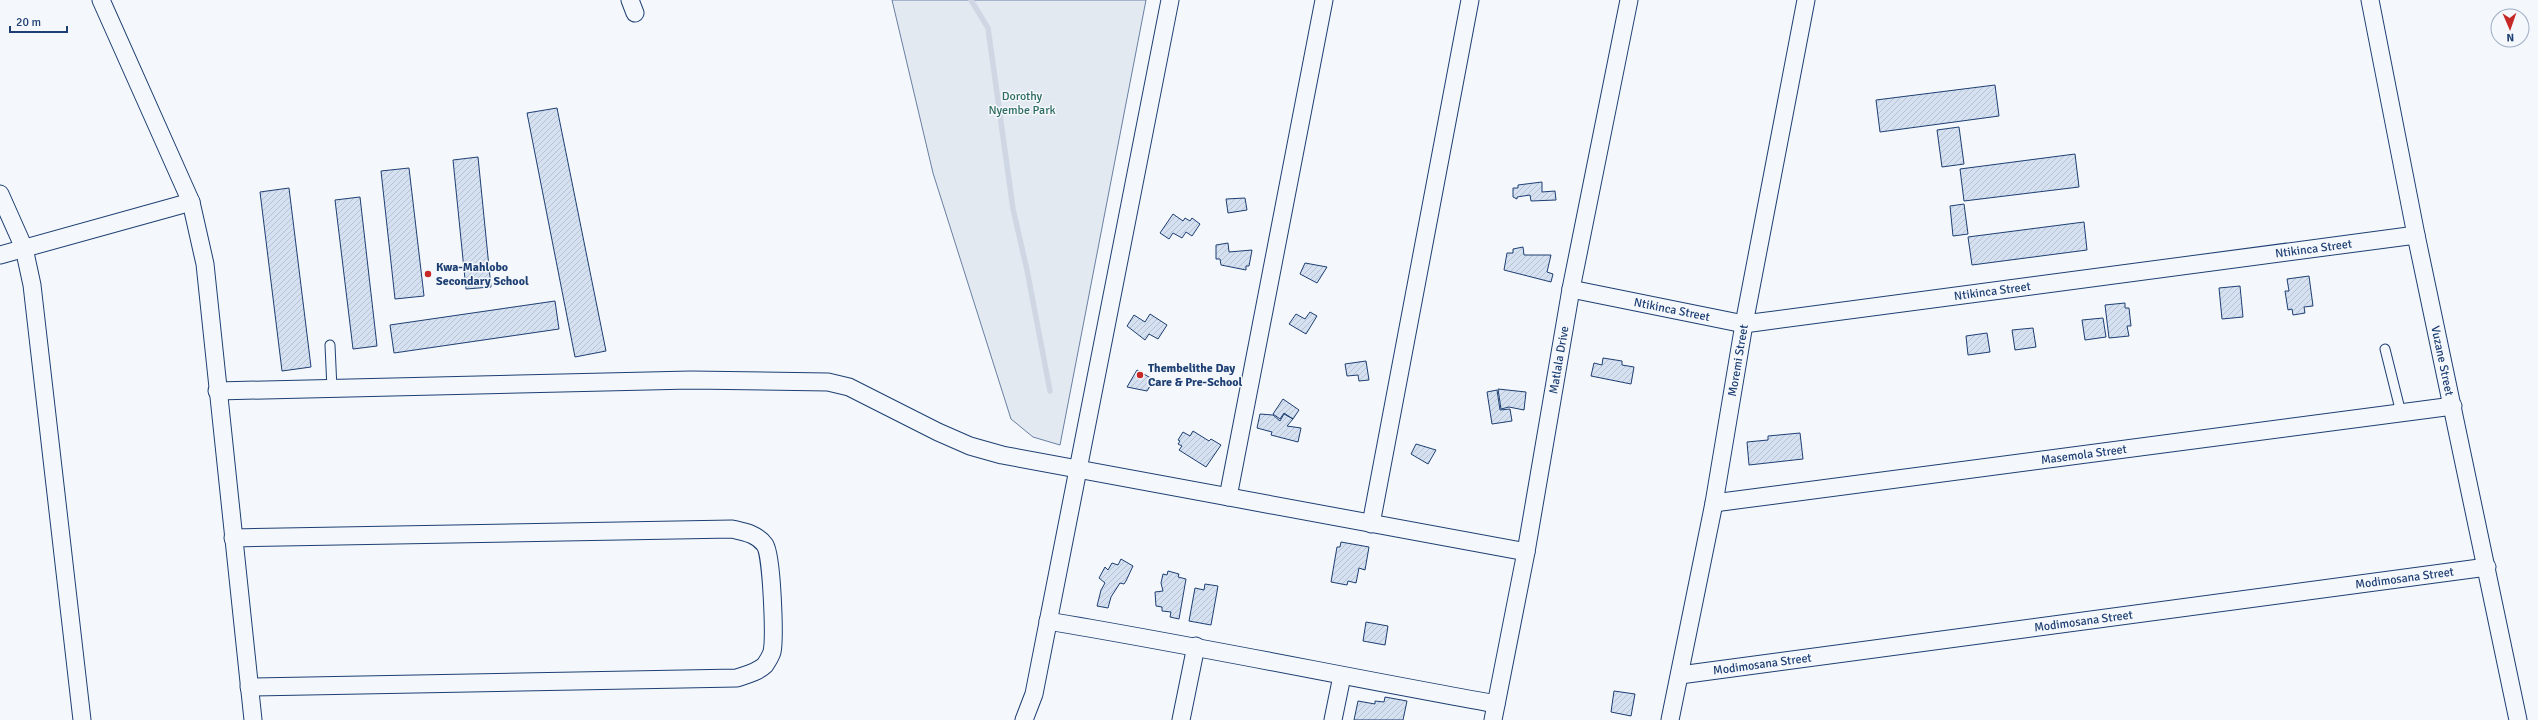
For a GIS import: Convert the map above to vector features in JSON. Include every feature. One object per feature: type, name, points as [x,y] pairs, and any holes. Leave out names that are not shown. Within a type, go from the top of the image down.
[{"type":"street","points":[[101,0],[191,202],[204,264],[253,720]]},
{"type":"street","points":[[1024,720],[1034,694],[1170,0]]},
{"type":"street","points":[[1228,497],[1324,0]]},
{"type":"street","points":[[1371,524],[1470,0]]},
{"type":"street","name":"Matlala Drive","points":[[1493,720],[1526,552],[1571,289],[1629,0]]},
{"type":"street","name":"Moremi Street","points":[[1670,720],[1714,503],[1744,324],[1806,0]]},
{"type":"street","name":"Vuzane Street","points":[[2370,0],[2416,235],[2518,720]]},
{"type":"street","points":[[0,194],[24,248],[36,312],[82,720]]},
{"type":"street","points":[[0,255],[191,202]]},
{"type":"street","name":"Ntikinca Street","points":[[1571,289],[1744,324],[2416,235]]},
{"type":"street","points":[[217,391],[691,380],[828,382],[849,387],[970,446],[1002,455],[1079,468],[1526,552]]},
{"type":"street","name":"Masemola Street","points":[[1714,503],[2453,406]]},
{"type":"street","points":[[234,538],[726,529],[747,532],[759,538],[766,546],[769,563],[773,637],[772,652],[765,665],[752,673],[737,678],[249,687]]},
{"type":"street","name":"Modimosana Street","points":[[1680,675],[2487,567]]},
{"type":"street","points":[[1048,621],[1196,646],[1342,676],[1496,704]]},
{"type":"street","points":[[1181,720],[1196,646]]},
{"type":"street","points":[[1333,720],[1342,676]]},
{"type":"lane","points":[[330,345],[332,388]]},
{"type":"lane","points":[[2385,349],[2401,413]]},
{"type":"green space","name":"Dorothy Nyembe Park","points":[[892,0],[1146,0],[1060,445],[1033,437],[1011,419],[933,173]]},
{"type":"building","points":[[1995,85],[1999,116],[1880,132],[1876,100]]},
{"type":"building","points":[[557,108],[606,351],[575,357],[527,113]]},
{"type":"building","points":[[1959,127],[1964,164],[1942,167],[1937,130]]},
{"type":"building","points":[[2075,154],[2079,187],[1964,201],[1960,169]]},
{"type":"building","points":[[478,157],[491,287],[466,289],[453,160]]},
{"type":"building","points":[[409,168],[424,296],[395,299],[381,171]]},
{"type":"building","points":[[1542,182],[1542,192],[1555,191],[1556,200],[1531,201],[1530,195],[1517,197],[1517,199],[1513,197],[1513,188],[1518,188],[1518,185]]},
{"type":"building","points":[[289,188],[311,367],[282,371],[260,192]]},
{"type":"building","points":[[360,197],[377,346],[353,349],[335,200]]},
{"type":"building","points":[[1245,198],[1247,210],[1228,213],[1226,199]]},
{"type":"building","points":[[1964,204],[1968,234],[1953,236],[1950,206]]},
{"type":"building","points":[[1173,214],[1183,221],[1185,218],[1190,221],[1192,218],[1200,224],[1192,236],[1186,232],[1182,238],[1173,233],[1169,239],[1160,233]]},
{"type":"building","points":[[2084,222],[2087,250],[1972,265],[1968,237]]},
{"type":"building","points":[[1228,243],[1229,252],[1252,250],[1249,266],[1246,266],[1246,270],[1221,265],[1220,259],[1216,259],[1216,245]]},
{"type":"building","points":[[1523,247],[1524,255],[1551,255],[1547,272],[1553,274],[1551,282],[1504,270],[1507,253],[1513,253],[1513,249]]},
{"type":"building","points":[[1305,263],[1327,267],[1317,283],[1300,274]]},
{"type":"building","points":[[2309,276],[2313,306],[2304,307],[2305,313],[2293,315],[2292,309],[2288,310],[2285,291],[2289,291],[2287,279]]},
{"type":"building","points":[[2240,286],[2243,317],[2222,319],[2219,288]]},
{"type":"building","points":[[555,301],[559,329],[394,353],[390,325]]},
{"type":"building","points":[[2125,303],[2125,308],[2129,308],[2131,326],[2127,326],[2129,336],[2109,338],[2105,305]]},
{"type":"building","points":[[1310,312],[1317,316],[1306,334],[1289,324],[1296,314],[1305,319]]},
{"type":"building","points":[[1150,314],[1167,325],[1158,339],[1149,334],[1145,340],[1127,326],[1134,315],[1145,322]]},
{"type":"building","points":[[2103,318],[2106,337],[2085,340],[2082,320]]},
{"type":"building","points":[[2033,328],[2036,347],[2015,350],[2012,330]]},
{"type":"building","points":[[1987,333],[1990,352],[1968,355],[1966,336]]},
{"type":"building","points":[[1603,358],[1622,361],[1622,365],[1634,367],[1631,384],[1591,376],[1594,363],[1602,365]]},
{"type":"building","points":[[1366,361],[1369,380],[1359,381],[1358,375],[1347,376],[1345,364]]},
{"type":"building","name":"Thembelithe Day Care & Pre-School","points":[[1137,370],[1154,380],[1147,391],[1127,387]]},
{"type":"building","points":[[1498,389],[1526,392],[1524,410],[1509,407],[1501,409]]},
{"type":"building","points":[[1497,390],[1500,410],[1510,409],[1512,421],[1492,424],[1487,392]]},
{"type":"building","points":[[1283,399],[1299,410],[1293,419],[1284,413],[1280,419],[1273,414]]},
{"type":"building","points":[[1260,414],[1273,415],[1280,421],[1284,414],[1293,419],[1287,426],[1301,428],[1298,442],[1271,435],[1272,432],[1257,428]]},
{"type":"building","points":[[1193,431],[1209,441],[1211,439],[1221,445],[1206,467],[1179,450],[1182,446],[1178,444],[1180,441],[1178,440],[1183,432],[1190,436]]},
{"type":"building","points":[[1800,433],[1803,459],[1749,465],[1747,442],[1768,440],[1768,436]]},
{"type":"building","points":[[1416,444],[1436,450],[1428,464],[1411,454]]},
{"type":"building","points":[[1341,542],[1369,547],[1365,570],[1359,568],[1356,583],[1348,581],[1347,585],[1331,582],[1337,547],[1340,547]]},
{"type":"building","points":[[1121,559],[1133,566],[1126,581],[1124,584],[1120,583],[1111,597],[1108,608],[1097,606],[1101,590],[1105,583],[1099,578],[1105,567],[1108,570],[1112,563],[1118,565]]},
{"type":"building","points":[[1168,571],[1179,574],[1178,577],[1186,579],[1179,619],[1170,617],[1171,612],[1162,611],[1162,607],[1156,606],[1155,592],[1163,591],[1161,583],[1163,574],[1167,575]]},
{"type":"building","points":[[1205,584],[1218,586],[1211,625],[1189,621],[1195,588],[1204,590]]},
{"type":"building","points":[[1366,622],[1388,626],[1385,645],[1363,641]]},
{"type":"building","points":[[1614,691],[1635,694],[1631,716],[1611,712]]},
{"type":"building","points":[[1385,697],[1407,701],[1403,720],[1354,720],[1358,701],[1375,704],[1375,701],[1384,702]]},
{"type":"waterway","points":[[971,0],[988,28],[1013,209],[1027,270],[1050,391]]},
{"type":"place","name":"Kwa-Mahlobo Secondary School","points":[[428,274]]},
{"type":"place","name":"Thembelithe Day Care & Pre-School","points":[[1140,375]]}]
